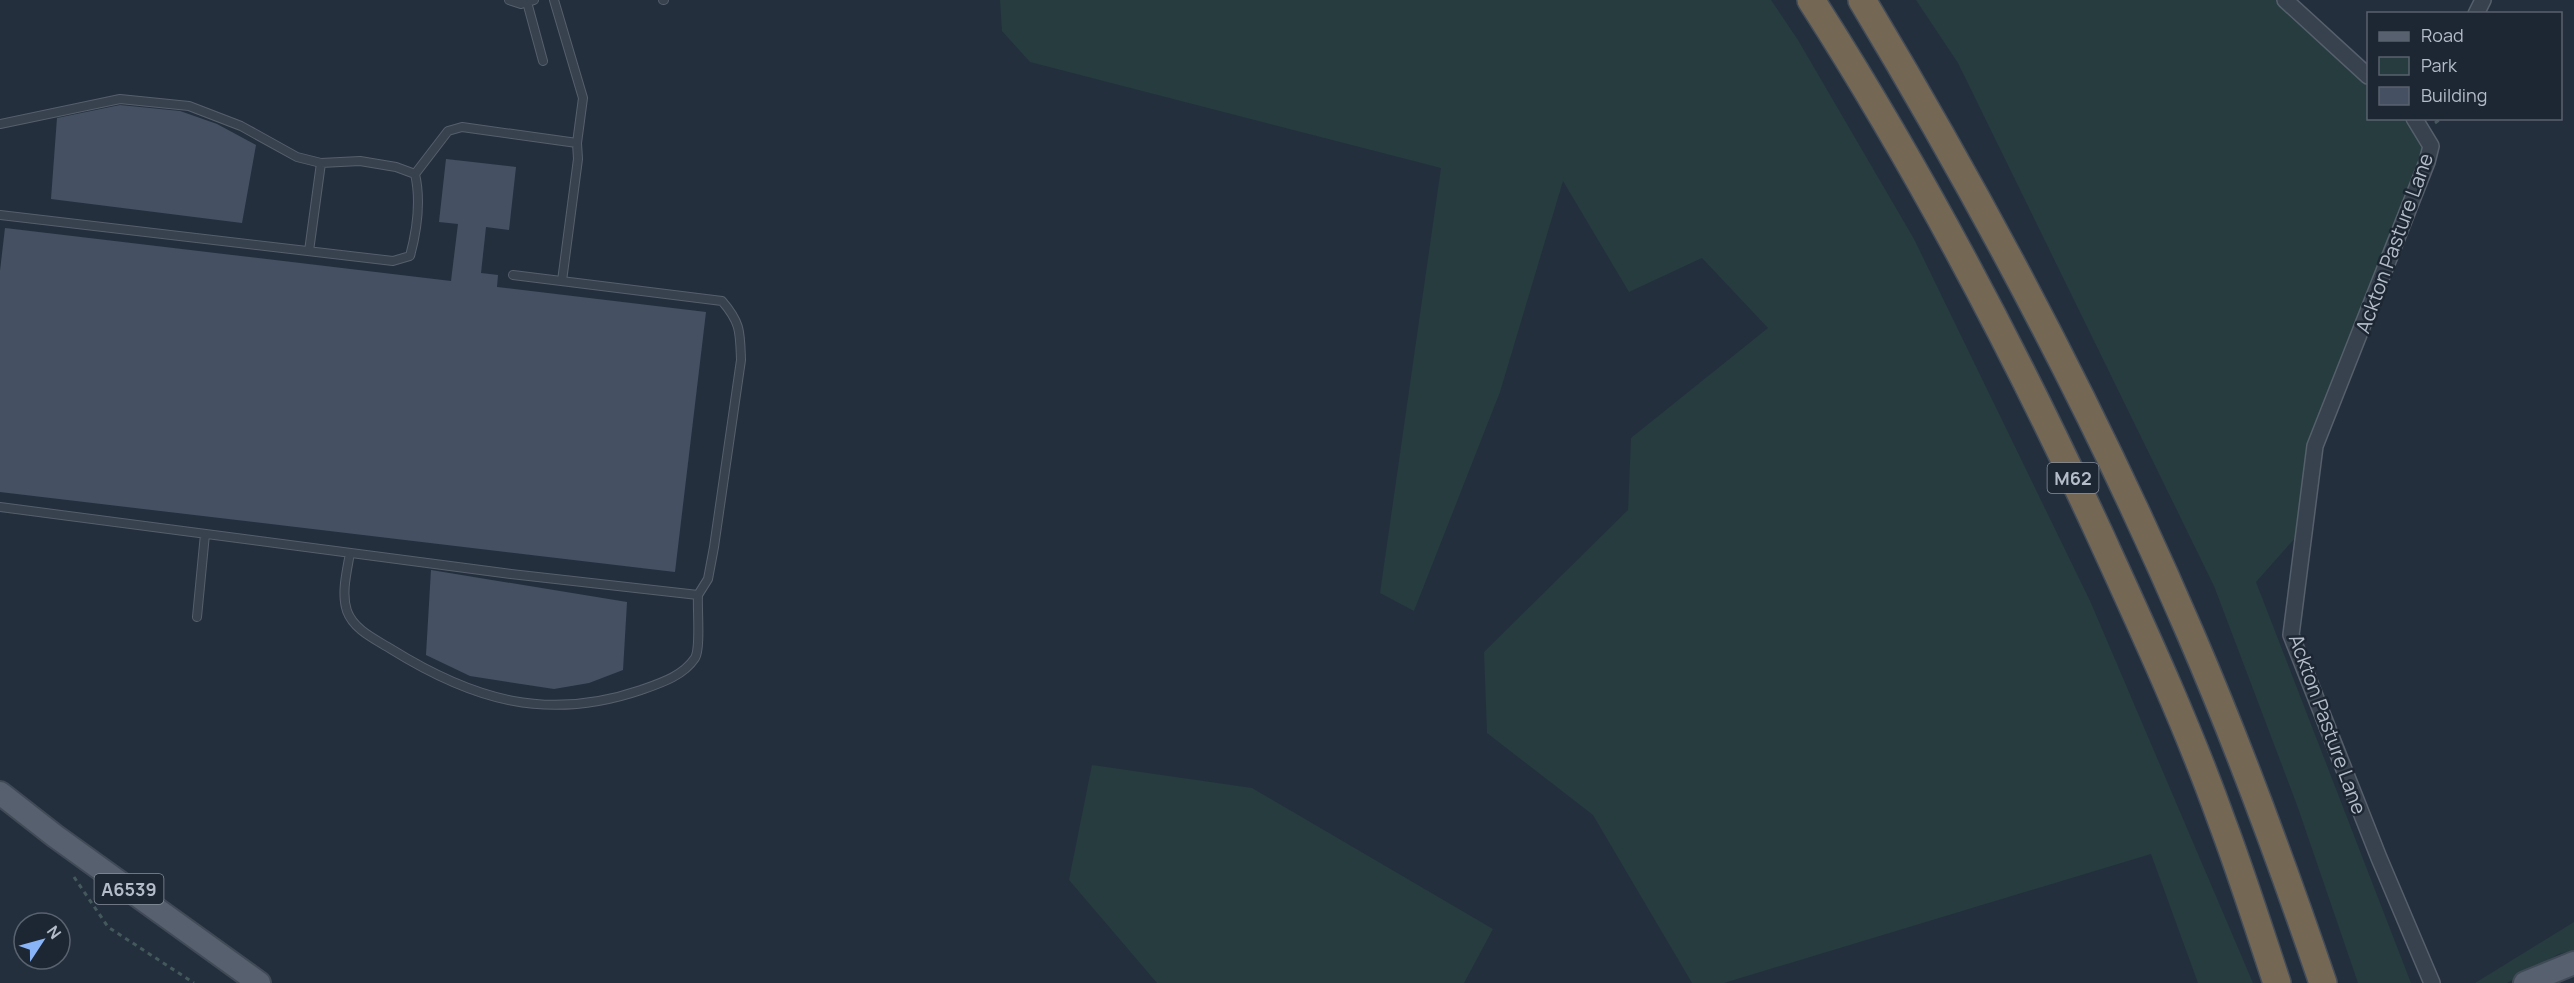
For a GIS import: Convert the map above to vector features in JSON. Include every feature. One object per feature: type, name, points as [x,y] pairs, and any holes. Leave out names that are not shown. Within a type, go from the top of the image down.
[{"type":"highway","name":"M62","points":[[1811,0],[1888,128],[1950,238],[2062,454],[2150,642],[2222,821],[2277,983]]},
{"type":"highway","name":"M62","points":[[1862,0],[1922,101],[2004,249],[2058,350],[2143,525],[2192,636],[2249,776],[2323,983]]},
{"type":"main road","name":"A6539","points":[[0,793],[55,836],[259,983]]},
{"type":"main road","points":[[2525,983],[2574,963]]},
{"type":"street","points":[[2285,0],[2367,75]]},
{"type":"street","name":"Ackton Pasture Lane","points":[[2415,120],[2431,146],[2427,162],[2315,446],[2291,635],[2379,858],[2432,983]]},
{"type":"lane","points":[[509,0],[520,4],[531,1],[543,62]]},
{"type":"lane","points":[[554,0],[583,98],[577,143],[578,159],[562,281]]},
{"type":"lane","points":[[0,124],[120,99],[189,106],[241,126],[297,158],[321,163],[360,161],[396,167],[415,174]]},
{"type":"lane","points":[[0,215],[393,261],[410,256],[415,238],[418,189],[415,174],[448,131],[462,127],[577,143]]},
{"type":"lane","points":[[309,251],[321,163]]},
{"type":"lane","points":[[350,553],[344,595],[347,612],[359,629],[407,660],[468,690],[538,706],[593,704],[663,683],[684,670],[697,656],[698,595],[708,579],[714,547],[741,360],[740,330],[736,317],[722,301],[513,275]]},
{"type":"lane","points":[[0,507],[511,574],[698,595]]},
{"type":"lane","points":[[197,617],[205,534]]},
{"type":"path","points":[[69,869],[108,927],[194,983]]},
{"type":"green space","points":[[1000,0],[1771,0],[1798,40],[1914,239],[2091,603],[2253,983],[2198,983],[2151,854],[1724,983],[1692,983],[1593,815],[1487,733],[1484,652],[1628,510],[1631,438],[1768,328],[1702,258],[1629,292],[1563,181],[1500,392],[1414,611],[1380,593],[1441,168],[1030,62],[1002,31]]},
{"type":"green space","points":[[1916,0],[2285,0],[2367,75],[2367,120],[2412,120],[2429,147],[2322,432],[2296,537],[2256,582],[2411,983],[2358,983],[2297,805],[2214,586],[1958,63]]},
{"type":"green space","points":[[1092,765],[1252,788],[1493,929],[1464,983],[1157,983],[1069,880]]},
{"type":"green space","points":[[2574,922],[2574,950],[2559,954],[2507,983],[2475,983]]},
{"type":"building","points":[[120,105],[180,111],[217,124],[256,145],[242,223],[51,199],[57,118]]},
{"type":"building","points":[[446,159],[516,167],[509,230],[486,227],[481,273],[498,275],[497,287],[706,312],[675,572],[0,492],[0,271],[5,228],[451,281],[458,224],[439,222]]},
{"type":"building","points":[[431,570],[627,602],[623,670],[589,683],[554,689],[470,676],[426,655]]}]
